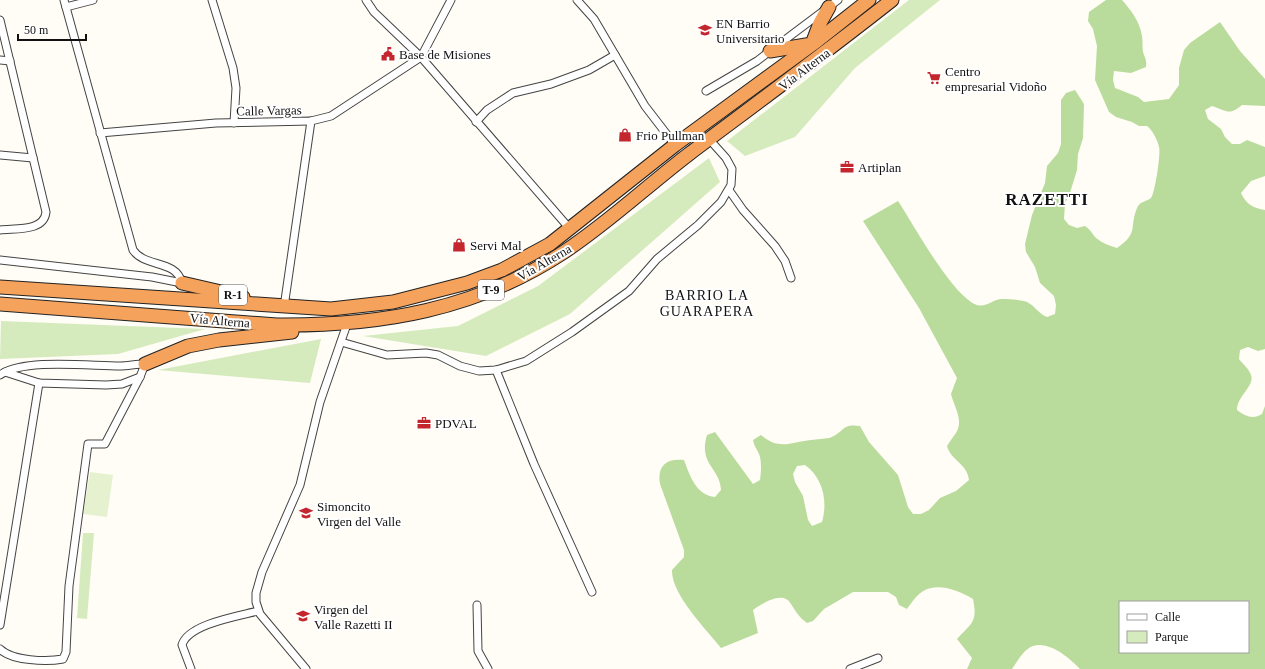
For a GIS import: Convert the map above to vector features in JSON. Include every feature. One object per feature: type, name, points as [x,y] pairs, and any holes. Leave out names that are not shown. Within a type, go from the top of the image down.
[{"type":"highway","name":"Vía Alterna","points":[[0,286],[284,307],[331,309],[393,302],[447,290],[502,270],[550,244],[675,145],[869,0]]},
{"type":"highway","name":"Vía Alterna","points":[[0,304],[277,325],[343,324],[404,317],[483,294],[533,271],[594,231],[709,139],[804,69],[892,0]]},
{"type":"highway","points":[[770,51],[812,44],[820,23],[834,4]]},
{"type":"highway","name":"R-1","points":[[182,283],[284,307]]},
{"type":"highway","name":"T-9","points":[[145,364],[188,346],[219,340],[275,334],[343,324]]},
{"type":"street","points":[[92,0],[65,3],[133,250],[140,258],[172,269],[179,274],[182,283]]},
{"type":"street","points":[[212,0],[233,68],[236,88],[234,123]]},
{"type":"street","points":[[366,0],[374,12],[421,57],[570,229]]},
{"type":"street","points":[[421,57],[451,0]]},
{"type":"street","points":[[577,0],[594,19],[645,106],[675,145]]},
{"type":"street","points":[[706,91],[770,51],[834,4]]},
{"type":"street","points":[[0,20],[46,212],[45,217],[40,223],[34,226],[0,230]]},
{"type":"street","points":[[476,122],[487,110],[513,93],[551,84],[589,70],[616,55]]},
{"type":"street","name":"Calle Vargas","points":[[100,133],[216,123],[310,121],[331,116],[421,57]]},
{"type":"street","points":[[0,60],[10,61]]},
{"type":"street","points":[[284,307],[310,121]]},
{"type":"street","points":[[341,342],[379,354],[396,356],[432,354],[470,369],[496,370],[526,361],[572,332],[629,291],[652,264],[698,225],[722,202],[729,190],[732,179],[732,169],[726,158],[709,139]]},
{"type":"street","points":[[0,155],[33,158]]},
{"type":"street","points":[[729,190],[743,210],[775,246],[785,261],[791,278]]},
{"type":"street","name":"R-1","points":[[0,260],[152,277],[182,283]]},
{"type":"street","points":[[306,669],[258,611],[256,602],[258,584],[300,485],[320,402],[341,342],[343,324]]},
{"type":"street","points":[[0,649],[7,654],[28,659],[63,659],[66,652],[69,586],[88,444],[105,444],[140,377],[145,364]]},
{"type":"street","name":"T-9","points":[[3,373],[38,365],[122,366],[145,364]]},
{"type":"street","points":[[496,370],[540,478],[592,592]]},
{"type":"street","points":[[3,373],[39,383],[106,385],[122,384],[140,377]]},
{"type":"street","points":[[0,625],[39,383]]},
{"type":"street","points":[[477,605],[478,651],[488,669]]},
{"type":"street","points":[[191,669],[182,645],[188,634],[201,627],[258,611]]},
{"type":"street","points":[[850,669],[878,658]]},
{"type":"green space","points":[[909,0],[940,0],[855,68],[795,137],[745,156],[727,141]]},
{"type":"green space","points":[[1106,0],[1122,0],[1135,16],[1141,31],[1146,67],[1131,73],[1114,71],[1113,80],[1115,88],[1138,97],[1144,102],[1169,99],[1179,85],[1179,68],[1184,50],[1190,43],[1220,22],[1240,51],[1265,79],[1265,106],[1242,105],[1228,112],[1212,106],[1205,110],[1208,119],[1221,129],[1225,137],[1232,144],[1240,144],[1247,140],[1265,147],[1265,176],[1251,181],[1241,193],[1250,205],[1265,210],[1265,349],[1258,351],[1248,347],[1240,350],[1239,359],[1249,371],[1252,379],[1240,400],[1237,410],[1243,414],[1255,417],[1262,414],[1265,406],[1265,669],[1080,669],[1059,652],[1052,648],[1039,645],[1033,646],[1027,650],[1012,669],[967,669],[972,658],[957,639],[970,626],[974,618],[975,613],[973,599],[950,589],[937,587],[922,592],[915,598],[907,609],[899,605],[896,597],[888,592],[853,592],[824,609],[813,621],[807,623],[787,600],[783,598],[773,599],[753,610],[758,633],[721,648],[690,611],[677,590],[673,579],[672,570],[684,557],[684,550],[660,484],[660,472],[664,464],[672,460],[684,460],[691,478],[698,489],[703,493],[715,497],[721,490],[717,476],[705,453],[707,435],[715,432],[753,484],[760,480],[761,467],[760,457],[753,440],[761,435],[774,443],[785,444],[829,438],[838,434],[846,427],[854,425],[860,426],[869,442],[898,475],[908,507],[913,514],[921,514],[929,510],[940,498],[956,491],[969,480],[968,474],[949,451],[947,446],[956,433],[959,423],[958,414],[951,394],[957,378],[919,308],[863,221],[898,201],[934,259],[956,288],[967,299],[981,306],[1000,299],[1012,299],[1027,302],[1047,317],[1055,314],[1056,305],[1054,296],[1040,283],[1035,267],[1026,252],[1025,244],[1032,215],[1045,183],[1047,166],[1058,153],[1061,144],[1061,100],[1066,93],[1075,90],[1084,104],[1083,138],[1078,154],[1077,170],[1069,196],[1065,203],[1064,219],[1069,225],[1077,228],[1085,226],[1098,240],[1117,248],[1124,243],[1131,234],[1138,206],[1151,198],[1153,195],[1156,181],[1159,147],[1154,135],[1147,126],[1139,126],[1116,117],[1109,112],[1095,80],[1097,46],[1093,29],[1088,21],[1089,12]],"holes":[[[805,465],[811,470],[820,483],[824,498],[824,514],[822,522],[812,526],[808,520],[803,496],[795,482],[793,474],[797,466]]]},
{"type":"green space","points":[[709,158],[720,182],[570,314],[486,356],[363,336],[458,326],[538,286]]},
{"type":"green space","points":[[1,321],[205,329],[118,354],[0,359]]},
{"type":"green space","points":[[321,339],[310,383],[158,370]]},
{"type":"green space","points":[[90,472],[113,475],[107,517],[83,514]]},
{"type":"green space","points":[[83,533],[94,533],[87,619],[77,618]]},
{"type":"place","name":"EN Barrio Universitario","points":[[705,30]]},
{"type":"place","name":"Base de Misiones","points":[[388,54]]},
{"type":"place","name":"Centro empresarial Vidoño","points":[[934,78]]},
{"type":"place","name":"Frio Pullman","points":[[625,135]]},
{"type":"place","name":"Artiplan","points":[[847,167]]},
{"type":"place","name":"Servi Mal","points":[[459,245]]},
{"type":"place","name":"PDVAL","points":[[424,423]]},
{"type":"place","name":"Simoncito Virgen del Valle","points":[[306,513]]},
{"type":"place","name":"Virgen del Valle Razetti II","points":[[303,616]]},
{"type":"district","name":"RAZETTI","points":[[1047,199]]},
{"type":"district","name":"BARRIO LA GUARAPERA","points":[[707,304]]}]
